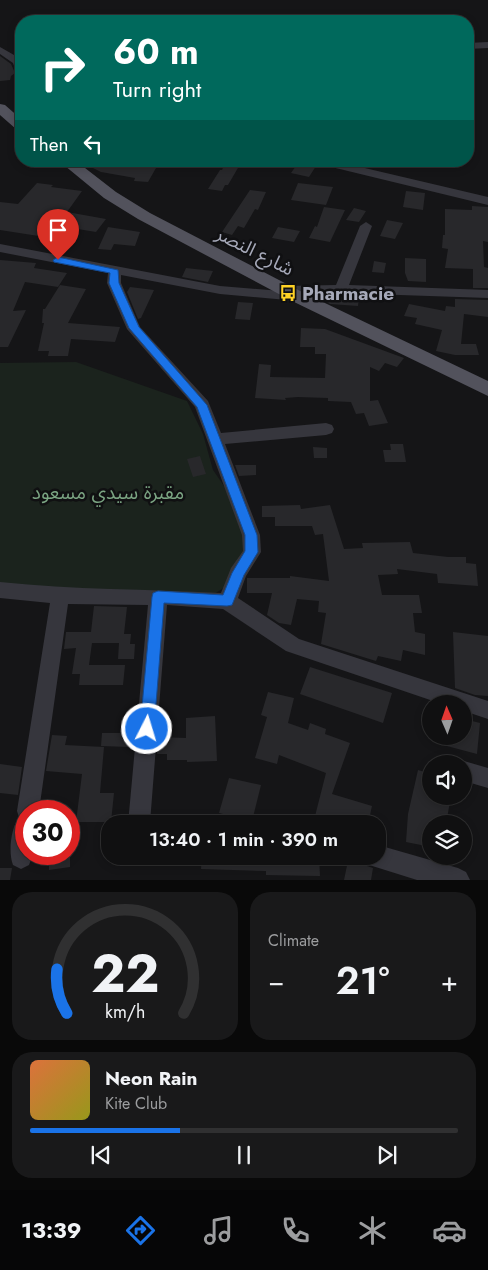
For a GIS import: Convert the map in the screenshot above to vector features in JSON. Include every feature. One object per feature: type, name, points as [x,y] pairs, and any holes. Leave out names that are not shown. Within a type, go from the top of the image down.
[{"type":"main road","points":[[0,108],[15,121]]},
{"type":"main road","name":"شارع النصر","points":[[74,167],[110,195],[144,216],[292,294],[488,389]]},
{"type":"street","points":[[474,46],[488,45]]},
{"type":"street","points":[[0,50],[15,49]]},
{"type":"street","points":[[0,50],[15,60]]},
{"type":"street","points":[[344,167],[488,201]]},
{"type":"street","points":[[341,289],[366,226]]},
{"type":"street","points":[[0,248],[115,272],[220,290],[292,294],[341,289],[488,294]]},
{"type":"street","points":[[115,272],[114,283],[134,328],[202,405],[251,535],[252,552],[238,573],[227,601]]},
{"type":"street","points":[[215,439],[326,429]]},
{"type":"street","points":[[0,590],[60,596],[158,597],[227,601],[293,645],[488,710]]},
{"type":"street","points":[[30,800],[60,596]]},
{"type":"street","points":[[140,815],[158,597]]},
{"type":"street","points":[[472,773],[488,778]]},
{"type":"street","points":[[386,859],[458,880]]},
{"type":"green space","name":"مقبرة سيدي مسعود","points":[[76,362],[187,401],[203,434],[213,470],[237,505],[248,544],[231,583],[205,600],[0,592],[0,363]]},
{"type":"building","points":[[0,56],[11,64],[15,73],[11,76],[10,80],[0,81]]},
{"type":"building","points":[[91,167],[157,167],[148,182],[134,181],[135,178],[101,172]]},
{"type":"building","points":[[223,167],[238,167],[228,185],[225,185],[222,191],[208,189],[220,170]]},
{"type":"building","points":[[295,167],[315,167],[309,177],[291,173]]},
{"type":"building","points":[[37,183],[82,191],[67,212],[106,219],[96,232],[53,225],[45,237],[0,230],[0,202],[18,204]]},
{"type":"building","points":[[298,183],[333,187],[326,205],[291,200]]},
{"type":"building","points":[[250,190],[266,192],[258,210],[255,209],[244,228],[238,226],[232,235],[222,232]]},
{"type":"building","points":[[406,191],[425,193],[423,210],[403,207]]},
{"type":"building","points":[[472,206],[488,207],[488,242],[483,241],[484,267],[488,268],[488,288],[473,288],[473,269],[445,268],[448,249],[442,248],[443,235],[445,235],[445,209],[472,210]]},
{"type":"building","points":[[324,207],[345,210],[330,242],[309,238],[315,226],[317,227]]},
{"type":"building","points":[[354,208],[366,211],[359,222],[346,220]]},
{"type":"building","points":[[387,220],[403,223],[395,239],[380,236]]},
{"type":"building","points":[[108,227],[140,232],[135,246],[114,244],[111,250],[98,249]]},
{"type":"building","points":[[278,227],[300,231],[294,242],[272,238]]},
{"type":"building","points":[[405,258],[426,259],[426,282],[408,281],[405,273]]},
{"type":"building","points":[[0,260],[36,263],[34,268],[67,273],[58,287],[25,282],[13,311],[26,310],[8,347],[0,347]]},
{"type":"building","points":[[374,261],[386,263],[384,273],[372,272]]},
{"type":"building","points":[[186,268],[213,271],[208,282],[182,277]]},
{"type":"building","points":[[60,285],[86,289],[68,323],[120,327],[115,342],[71,339],[68,356],[48,356],[49,351],[38,351],[44,323],[42,323],[43,309],[45,309]]},
{"type":"building","points":[[130,287],[154,290],[141,318],[138,319],[127,292]]},
{"type":"building","points":[[320,295],[359,296],[358,306],[330,304],[320,298]]},
{"type":"building","points":[[455,299],[488,300],[488,317],[464,314],[461,344],[476,344],[479,355],[455,355],[436,351],[442,330],[415,324],[417,318],[404,316],[409,304],[445,311],[446,306],[455,307]]},
{"type":"building","points":[[238,302],[253,303],[250,320],[235,319]]},
{"type":"building","points":[[301,328],[325,329],[404,358],[397,367],[385,363],[379,371],[370,367],[370,401],[378,400],[388,423],[369,426],[364,413],[356,414],[351,402],[328,401],[328,398],[298,397],[285,398],[286,400],[255,398],[259,364],[271,365],[270,377],[325,378],[326,354],[315,354],[315,347],[300,347]]},
{"type":"building","points":[[390,444],[403,444],[406,462],[385,462],[383,450],[391,450]]},
{"type":"building","points":[[313,447],[327,448],[327,458],[314,458]]},
{"type":"building","points":[[200,456],[206,474],[193,477],[187,459]]},
{"type":"building","points":[[235,465],[256,465],[256,475],[239,476]]},
{"type":"building","points":[[300,505],[301,509],[330,505],[344,549],[363,548],[362,543],[410,542],[413,553],[466,557],[466,563],[476,564],[478,586],[438,583],[437,574],[397,569],[398,574],[378,575],[382,595],[419,595],[422,613],[413,613],[415,632],[425,634],[425,655],[403,650],[401,661],[378,656],[376,661],[321,644],[326,613],[318,612],[319,601],[297,599],[291,625],[279,623],[267,615],[272,593],[247,593],[247,578],[290,578],[290,576],[329,581],[323,534],[315,535],[312,526],[275,526],[275,517],[262,517],[262,506]]},
{"type":"building","points":[[94,606],[127,607],[124,634],[131,634],[130,644],[135,644],[134,659],[118,659],[119,643],[92,643],[89,665],[125,665],[123,685],[79,685],[80,674],[72,674],[76,648],[64,649],[66,632],[91,632]]},
{"type":"building","points":[[453,632],[488,636],[488,696],[475,695],[455,688]]},
{"type":"building","points":[[310,667],[392,693],[383,723],[300,694]]},
{"type":"building","points":[[268,692],[294,698],[288,723],[308,730],[310,723],[326,729],[325,734],[350,743],[332,794],[372,806],[370,815],[315,815],[326,773],[279,755],[277,764],[255,758],[267,717],[261,715]]},
{"type":"building","points":[[215,716],[217,761],[187,762],[187,760],[167,760],[167,754],[157,754],[159,737],[186,738],[186,718]]},
{"type":"building","points":[[472,721],[480,723],[477,754],[443,745],[472,745]]},
{"type":"building","points":[[102,733],[130,733],[129,747],[101,746]]},
{"type":"building","points":[[52,735],[67,736],[65,745],[104,747],[100,793],[114,793],[112,815],[101,815],[101,822],[80,822],[79,800],[82,774],[46,771]]},
{"type":"building","points":[[0,764],[22,767],[18,795],[0,793]]},
{"type":"building","points":[[418,770],[422,771],[422,805],[449,805],[448,815],[422,815],[422,845],[406,842],[408,814]]},
{"type":"building","points":[[229,778],[261,785],[254,815],[227,815],[219,813]]},
{"type":"building","points":[[49,865],[70,865],[70,867],[49,870]]},
{"type":"building","points":[[201,865],[319,865],[320,876],[266,875],[266,871],[201,869]]},
{"type":"building","points":[[347,865],[364,865],[373,868],[371,880],[344,880]]},
{"type":"building","points":[[0,868],[12,868],[10,880],[0,880]]},
{"type":"place","name":"Pharmacie","points":[[288,293]]},
{"type":"route","points":[[58,260],[115,272],[114,283],[134,328],[202,405],[251,535],[252,552],[238,573],[227,601],[158,597],[147,729]]}]
